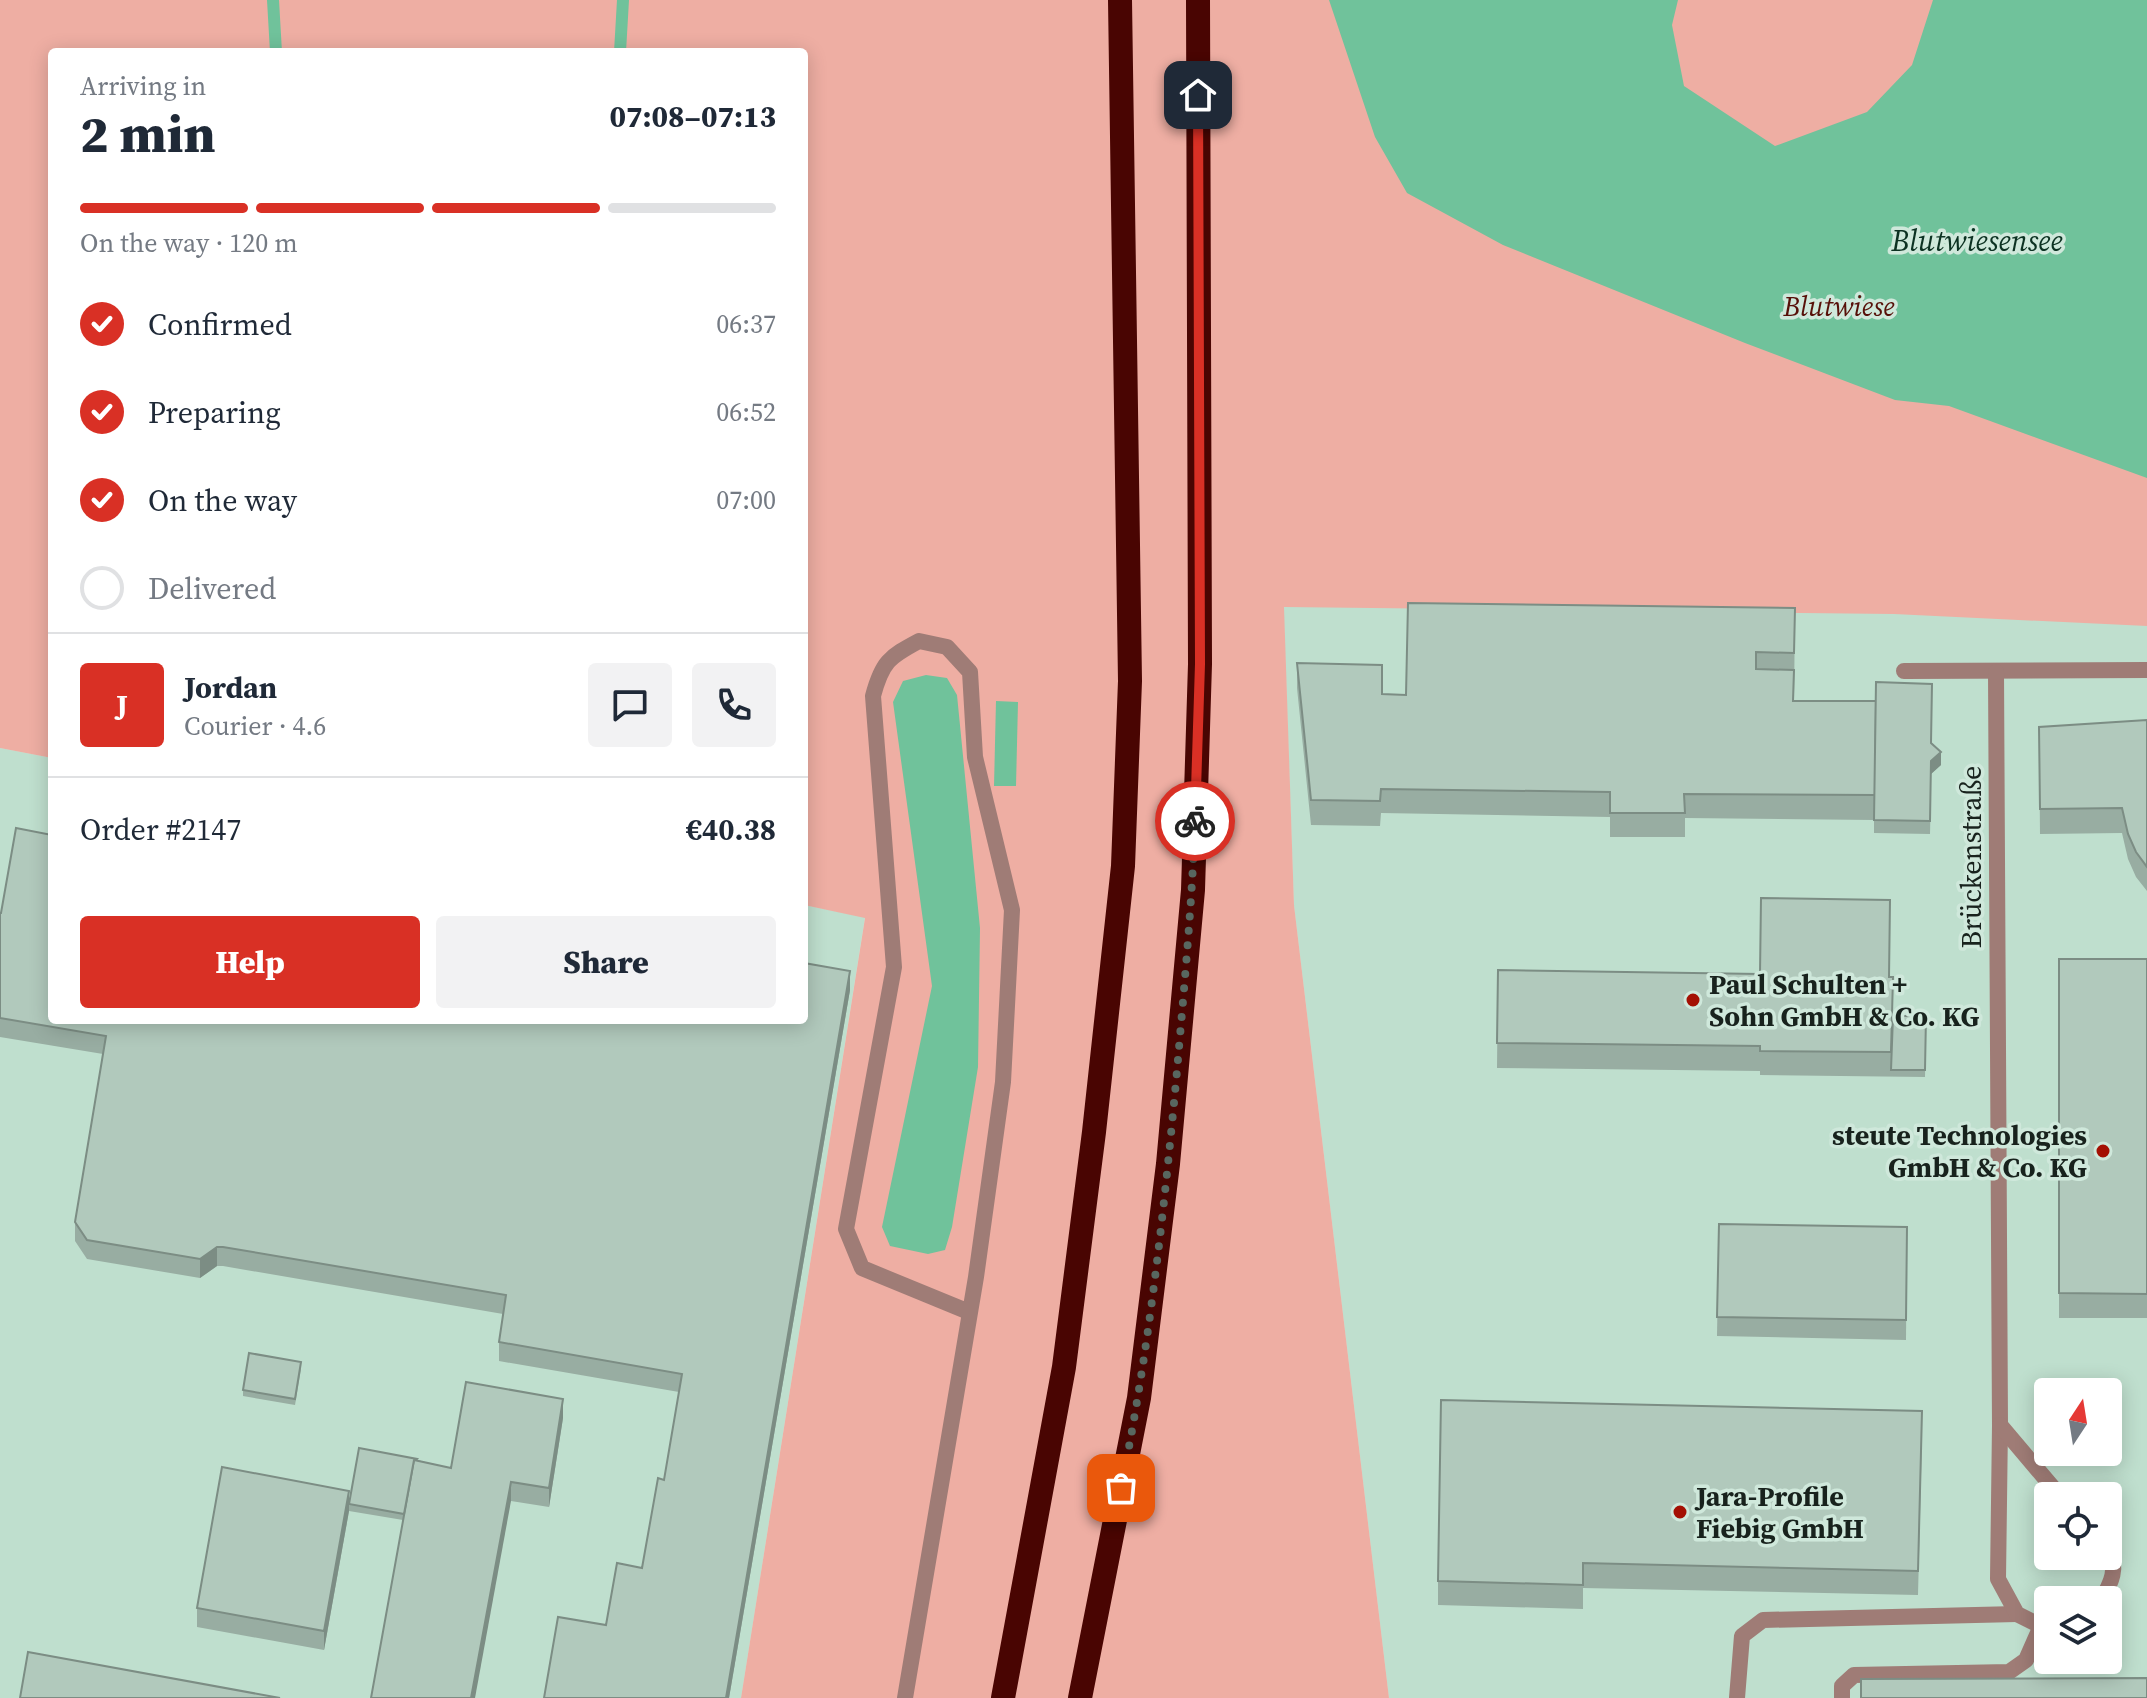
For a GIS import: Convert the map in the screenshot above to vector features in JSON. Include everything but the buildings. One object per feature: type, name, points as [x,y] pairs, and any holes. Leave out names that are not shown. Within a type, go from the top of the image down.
[{"type":"highway","points":[[1003,1698],[1064,1367],[1123,866],[1130,681],[1120,0]]},
{"type":"highway","points":[[1080,1698],[1139,1398],[1168,1164],[1193,890],[1200,664],[1198,0]]},
{"type":"street","points":[[905,1698],[969,1312],[1003,1082],[1012,910],[975,757],[970,672],[947,647],[919,641],[893,655],[886,663],[880,671],[873,696],[894,967],[846,1229],[862,1268],[969,1312]]},
{"type":"street","points":[[1904,671],[2147,670]]},
{"type":"street","name":"Brückenstraße","points":[[1996,672],[1998,1579],[2017,1614]]},
{"type":"street","points":[[2000,1425],[2048,1482]]},
{"type":"street","points":[[1737,1698],[1742,1636],[1763,1620],[2017,1614],[2034,1622]]},
{"type":"street","points":[[1842,1698],[1842,1686],[1854,1675],[2009,1672],[2026,1660],[2034,1645]]},
{"type":"shaded area","points":[[1275,369],[2147,515],[2147,1698],[1389,1698],[1294,905]]},
{"type":"shaded area","points":[[0,748],[48,757],[48,1024],[808,1024],[808,906],[865,917],[741,1698],[0,1698]]},
{"type":"green space","name":"Blutwiese","points":[[0,0],[2147,0],[2147,626],[1894,614],[1284,607],[1294,905],[1389,1698],[741,1698],[865,918],[808,906],[808,48],[48,48],[48,757],[0,748]]},
{"type":"water","name":"Blutwiesensee","points":[[1329,0],[1678,0],[1672,25],[1684,86],[1775,146],[1867,112],[1912,65],[1933,0],[2147,0],[2147,478],[1949,406],[1895,400],[1745,343],[1503,245],[1407,193],[1375,137]]},
{"type":"water","points":[[926,675],[947,678],[957,695],[980,928],[978,1067],[952,1227],[945,1250],[928,1254],[890,1246],[882,1227],[932,986],[893,702],[903,681]]},
{"type":"water","points":[[996,701],[1018,702],[1016,786],[994,786]]},
{"type":"waterway","points":[[273,0],[276,48]]},
{"type":"waterway","points":[[620,48],[623,0]]},
{"type":"way so far","points":[[1121,1488],[1139,1398],[1168,1164],[1193,890],[1195,821]]},
{"type":"place","name":"Paul Schulten + Sohn GmbH & Co. KG","points":[[1693,1000]]},
{"type":"place","name":"steute Technologies GmbH & Co. KG","points":[[2103,1151]]},
{"type":"place","name":"Jara-Profile Fiebig GmbH","points":[[1680,1512]]},
{"type":"route","points":[[1195,821],[1200,664],[1198,95]]}]
